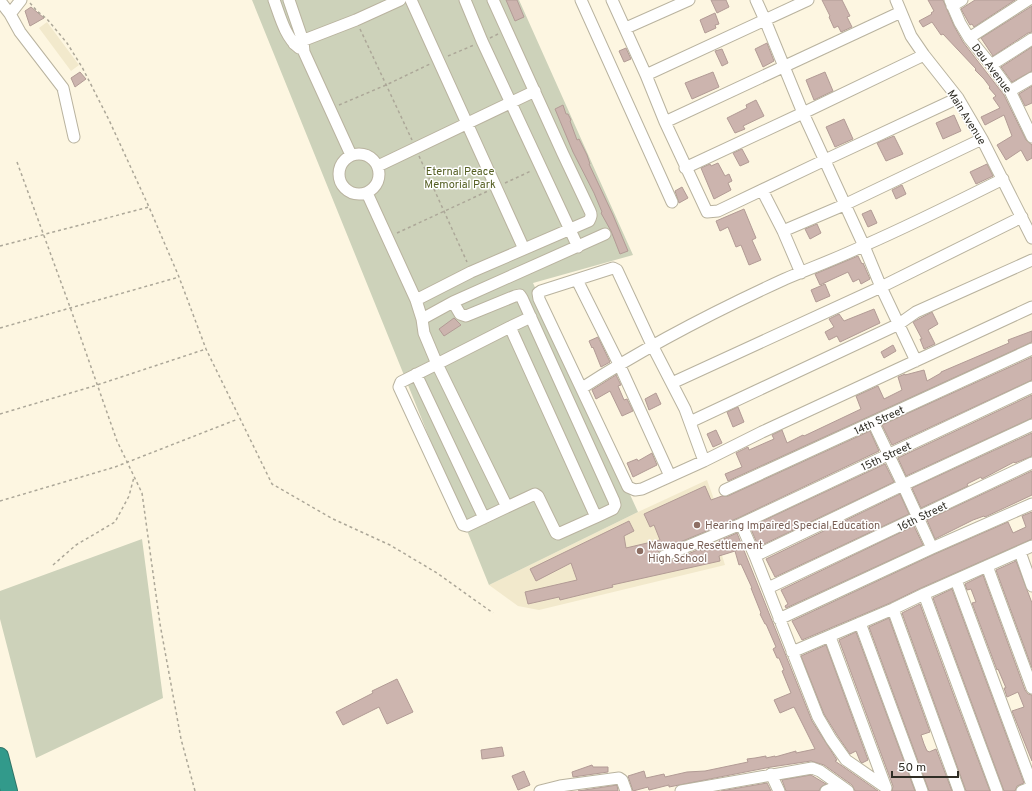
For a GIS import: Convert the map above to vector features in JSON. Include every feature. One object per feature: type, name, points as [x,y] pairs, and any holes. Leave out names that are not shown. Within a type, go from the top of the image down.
[{"type":"highway","points":[[0,756],[9,791]]},
{"type":"street","points":[[274,0],[288,33],[300,46]]},
{"type":"street","points":[[289,0],[300,46],[351,155]]},
{"type":"street","points":[[300,46],[400,0]]},
{"type":"street","points":[[411,0],[524,249]]},
{"type":"street","points":[[464,0],[482,42],[578,247]]},
{"type":"street","points":[[416,300],[471,272],[589,221],[592,215],[493,0]]},
{"type":"street","points":[[581,0],[672,202]]},
{"type":"street","points":[[612,0],[626,28],[685,168],[707,212],[718,211],[958,98]]},
{"type":"street","points":[[626,28],[689,0]]},
{"type":"street","points":[[756,0],[803,113],[916,361]]},
{"type":"street","points":[[646,75],[808,0]]},
{"type":"street","name":"Main Avenue","points":[[896,0],[911,36],[958,98],[982,139],[1032,238]]},
{"type":"street","points":[[951,3],[962,0]]},
{"type":"street","points":[[969,38],[1028,0]]},
{"type":"street","points":[[0,1],[10,14],[20,32],[63,88],[74,137]]},
{"type":"street","points":[[10,14],[25,1]]},
{"type":"street","name":"Dau Avenue","points":[[951,3],[969,38],[1010,91],[1028,119],[1032,138]]},
{"type":"street","points":[[665,122],[901,12]]},
{"type":"street","points":[[991,65],[1032,39]]},
{"type":"street","points":[[685,168],[924,55]]},
{"type":"street","points":[[1010,91],[1032,78]]},
{"type":"street","points":[[378,166],[535,91]]},
{"type":"street","points":[[783,231],[844,205],[982,139]]},
{"type":"street","points":[[361,153],[366,155],[378,166],[379,176],[377,182],[375,186],[367,193],[356,195],[346,190],[339,182],[338,171],[342,161],[351,155],[361,153]]},
{"type":"street","points":[[582,388],[652,345],[736,302],[864,246],[1003,179]]},
{"type":"street","points":[[762,190],[783,231],[801,273]]},
{"type":"street","points":[[367,193],[416,300],[422,319],[424,333],[507,507]]},
{"type":"street","points":[[672,383],[881,287],[1022,217]]},
{"type":"street","points":[[422,319],[453,302],[605,234]]},
{"type":"street","points":[[690,422],[898,324],[916,312],[1032,260]]},
{"type":"street","points":[[704,461],[690,422],[617,270],[612,268],[548,288],[538,293],[539,299],[628,487],[635,490],[642,489],[704,461],[769,429],[1032,307]]},
{"type":"street","points":[[514,275],[520,290],[520,295],[531,318],[615,505],[613,509],[558,534],[556,533],[538,496],[535,494],[467,526],[463,525],[398,387],[401,382],[416,374],[531,318]]},
{"type":"street","points":[[577,280],[619,364],[670,476]]},
{"type":"street","points":[[453,302],[460,314],[466,316],[520,295]]},
{"type":"street","points":[[510,327],[596,517]]},
{"type":"street","name":"14th Street","points":[[725,490],[1032,349]]},
{"type":"street","points":[[416,374],[484,518]]},
{"type":"street","name":"15th Street","points":[[664,556],[741,524],[1032,388]]},
{"type":"street","points":[[873,422],[932,548]]},
{"type":"street","points":[[755,556],[1032,425]]},
{"type":"street","name":"16th Street","points":[[768,588],[1032,463]]},
{"type":"street","points":[[779,619],[932,548],[1032,504]]},
{"type":"street","points":[[741,524],[768,588],[818,717],[830,739],[846,760],[886,789]]},
{"type":"street","points":[[792,652],[830,637],[1032,546]]},
{"type":"street","points":[[1020,552],[1032,586]]},
{"type":"street","points":[[987,566],[1032,688]]},
{"type":"street","points":[[956,580],[1032,786],[1022,791]]},
{"type":"street","points":[[924,594],[997,791]]},
{"type":"street","points":[[893,609],[959,791]]},
{"type":"street","points":[[860,623],[922,791]]},
{"type":"street","points":[[830,637],[886,789]]},
{"type":"street","points":[[681,791],[737,786],[771,774],[812,768],[816,769],[844,788]]},
{"type":"street","points":[[771,774],[779,791]]},
{"type":"street","points":[[540,791],[560,786],[619,778],[622,780],[626,791]]},
{"type":"street","points":[[826,791],[844,788]]},
{"type":"path","points":[[25,1],[55,27],[82,67],[109,120],[149,207],[179,277],[206,349],[272,484],[333,519],[390,545],[437,573],[493,613]]},
{"type":"path","points":[[330,109],[506,30]]},
{"type":"path","points":[[17,162],[117,441],[142,493],[160,624],[181,739],[195,791]]},
{"type":"path","points":[[387,238],[541,167]]},
{"type":"path","points":[[0,246],[149,207]]},
{"type":"path","points":[[0,328],[179,277]]},
{"type":"path","points":[[0,414],[98,385],[206,349]]},
{"type":"path","points":[[0,501],[127,462],[239,418]]},
{"type":"path","points":[[52,565],[76,545],[115,522],[129,496],[134,477]]},
{"type":"shaded area","points":[[47,22],[79,65],[71,71],[39,28]]},
{"type":"shaded area","name":"Mawaque Resettlement High School","points":[[707,480],[724,527],[715,533],[725,565],[539,610],[518,606],[489,585],[638,512]]},
{"type":"green space","name":"Eternal Peace Memorial Park","points":[[252,0],[519,0],[633,255],[533,283],[638,512],[489,585]]},
{"type":"green space","points":[[142,539],[163,698],[36,758],[0,619],[0,591]]},
{"type":"building","points":[[506,0],[517,0],[524,17],[515,21]]},
{"type":"building","points":[[711,0],[726,0],[729,7],[717,13]]},
{"type":"building","points":[[822,0],[842,0],[850,16],[847,17],[852,27],[841,32],[838,26],[834,28]]},
{"type":"building","points":[[928,0],[943,0],[954,26],[963,42],[1004,95],[1026,140],[1032,145],[1032,158],[1027,161],[1021,150],[1006,160],[997,145],[1012,136],[1004,115],[985,125],[981,117],[1000,108],[993,98],[996,96],[984,79],[975,70],[976,69],[943,34],[941,35],[932,22],[923,27],[919,21],[932,14],[931,13],[934,11]]},
{"type":"building","points":[[975,0],[1015,0],[974,27],[972,24],[970,25],[961,9]]},
{"type":"building","points":[[1032,6],[1032,32],[1028,33],[993,56],[981,38]]},
{"type":"building","points":[[31,7],[44,18],[30,26],[25,11]]},
{"type":"building","points":[[715,13],[719,24],[715,25],[716,28],[705,33],[700,20]]},
{"type":"building","points":[[767,43],[774,61],[763,67],[755,49]]},
{"type":"building","points":[[1032,47],[1032,71],[1012,82],[1001,67]]},
{"type":"building","points":[[626,48],[631,59],[624,62],[619,51]]},
{"type":"building","points":[[722,49],[728,63],[722,66],[715,51]]},
{"type":"building","points":[[80,72],[86,79],[75,87],[71,78]]},
{"type":"building","points":[[713,72],[719,87],[692,99],[685,83]]},
{"type":"building","points":[[825,72],[833,91],[814,100],[806,80]]},
{"type":"building","points":[[1032,86],[1032,103],[1025,106],[1019,94]]},
{"type":"building","points":[[756,100],[764,116],[743,126],[745,129],[735,133],[727,118],[747,108],[746,105]]},
{"type":"building","points":[[563,105],[566,114],[568,114],[571,120],[570,121],[577,140],[579,139],[587,155],[589,164],[628,251],[620,254],[611,231],[601,213],[602,212],[594,193],[573,152],[555,109]]},
{"type":"building","points":[[954,115],[961,131],[943,139],[936,123]]},
{"type":"building","points":[[844,119],[853,139],[835,147],[826,127]]},
{"type":"building","points":[[894,136],[903,154],[886,161],[877,143]]},
{"type":"building","points":[[742,149],[749,162],[740,166],[733,153]]},
{"type":"building","points":[[718,163],[725,176],[729,174],[732,181],[728,183],[731,190],[714,199],[701,168],[710,164],[711,166]]},
{"type":"building","points":[[987,164],[993,176],[976,184],[970,172]]},
{"type":"building","points":[[902,185],[906,194],[896,199],[892,190]]},
{"type":"building","points":[[682,187],[688,198],[679,203],[675,191]]},
{"type":"building","points":[[744,209],[756,238],[752,240],[761,260],[749,265],[741,245],[736,247],[728,227],[720,231],[716,221]]},
{"type":"building","points":[[871,210],[877,223],[868,227],[862,214]]},
{"type":"building","points":[[817,224],[821,233],[810,239],[805,229]]},
{"type":"building","points":[[858,256],[870,279],[861,284],[859,279],[853,282],[848,272],[820,285],[815,274]]},
{"type":"building","points":[[825,284],[830,296],[816,302],[811,290]]},
{"type":"building","points":[[874,309],[880,323],[840,342],[837,336],[829,340],[825,332],[834,327],[829,319],[839,314],[844,321]]},
{"type":"building","points":[[932,312],[938,324],[928,330],[935,344],[924,349],[920,339],[922,339],[913,322]]},
{"type":"building","points":[[454,318],[461,325],[444,336],[439,329]]},
{"type":"building","points":[[1032,331],[1032,342],[728,481],[725,474],[742,467],[736,453],[748,447],[749,450],[774,439],[772,435],[782,430],[787,443],[861,409],[856,396],[878,386],[884,399],[902,390],[898,377],[924,370],[927,381],[941,372],[1009,343],[1008,340]]},
{"type":"building","points":[[598,337],[610,362],[601,367],[589,341]]},
{"type":"building","points":[[893,345],[896,351],[884,358],[881,352]]},
{"type":"building","points":[[1032,357],[1032,380],[892,445],[882,425]]},
{"type":"building","points":[[616,375],[621,385],[618,386],[624,400],[627,399],[633,411],[622,416],[610,391],[596,399],[592,390]]},
{"type":"building","points":[[656,393],[661,404],[649,410],[645,399]]},
{"type":"building","points":[[1032,395],[1032,418],[906,476],[898,458]]},
{"type":"building","points":[[738,407],[744,422],[733,427],[727,412]]},
{"type":"building","points":[[716,430],[722,443],[713,447],[707,434]]},
{"type":"building","points":[[870,431],[879,451],[738,518],[661,550],[657,555],[660,562],[666,563],[700,549],[701,551],[719,547],[719,541],[737,533],[812,721],[837,760],[835,761],[878,791],[855,791],[852,785],[824,765],[811,761],[771,767],[669,787],[669,785],[649,790],[648,787],[633,791],[628,776],[644,771],[646,778],[664,774],[665,777],[687,772],[705,771],[748,762],[747,759],[766,756],[766,758],[775,757],[796,751],[796,753],[815,749],[794,707],[780,713],[774,700],[791,693],[782,671],[784,670],[773,649],[776,647],[760,614],[761,613],[752,588],[741,564],[739,565],[735,551],[719,556],[720,561],[612,585],[613,587],[560,600],[559,597],[528,604],[525,592],[577,580],[571,563],[536,581],[530,569],[629,521],[634,531],[624,536],[626,548],[660,540],[654,525],[650,527],[644,514],[705,486],[711,500],[722,496],[728,496]]},
{"type":"building","points":[[1032,433],[1032,456],[1015,463],[1014,462],[982,479],[981,477],[967,484],[968,486],[921,508],[912,488]]},
{"type":"building","points":[[652,453],[657,465],[633,477],[627,463],[637,459],[638,461]]},
{"type":"building","points":[[885,464],[894,482],[760,546],[758,542],[757,543],[750,527]]},
{"type":"building","points":[[1032,471],[1032,495],[985,517],[984,516],[973,520],[935,539],[927,520]]},
{"type":"building","points":[[900,494],[909,514],[775,577],[766,559]]},
{"type":"building","points":[[1032,512],[1032,539],[890,603],[802,640],[792,621],[935,554],[1008,522],[1013,533],[1026,527],[1022,516]]},
{"type":"building","points":[[914,526],[923,545],[786,608],[785,606],[788,604],[781,590]]},
{"type":"building","points":[[1016,561],[1032,603],[1032,668],[996,570]]},
{"type":"building","points":[[983,575],[1025,690],[1028,694],[1032,695],[1032,761],[1012,711],[1024,707],[1018,692],[1007,697],[1004,688],[1006,688],[998,669],[997,670],[972,603],[976,602],[971,589],[967,590],[965,584]]},
{"type":"building","points":[[952,589],[1024,783],[1017,786],[1015,791],[1004,791],[933,598]]},
{"type":"building","points":[[920,604],[990,791],[966,791],[902,613]]},
{"type":"building","points":[[889,618],[930,732],[921,735],[924,744],[929,752],[936,749],[952,791],[929,791],[869,627]]},
{"type":"building","points":[[856,632],[915,791],[892,791],[893,786],[839,640]]},
{"type":"building","points":[[826,645],[868,760],[862,763],[856,751],[850,754],[824,714],[801,656]]},
{"type":"building","points":[[397,679],[413,712],[387,724],[379,707],[343,725],[336,712],[373,693],[372,691]]},
{"type":"building","points":[[502,747],[504,756],[482,759],[481,750]]},
{"type":"building","points":[[592,765],[593,767],[608,767],[608,772],[573,777],[572,772]]},
{"type":"building","points":[[524,771],[530,785],[518,790],[512,776]]},
{"type":"building","points":[[811,775],[826,784],[821,787],[819,791],[786,791],[782,780]]},
{"type":"building","points":[[767,783],[771,791],[721,791]]},
{"type":"building","points":[[617,785],[618,791],[578,791]]},
{"type":"place","name":"Hearing Impaired Special Education","points":[[697,525]]},
{"type":"place","name":"Mawaque Resettlement High School","points":[[640,551]]}]
